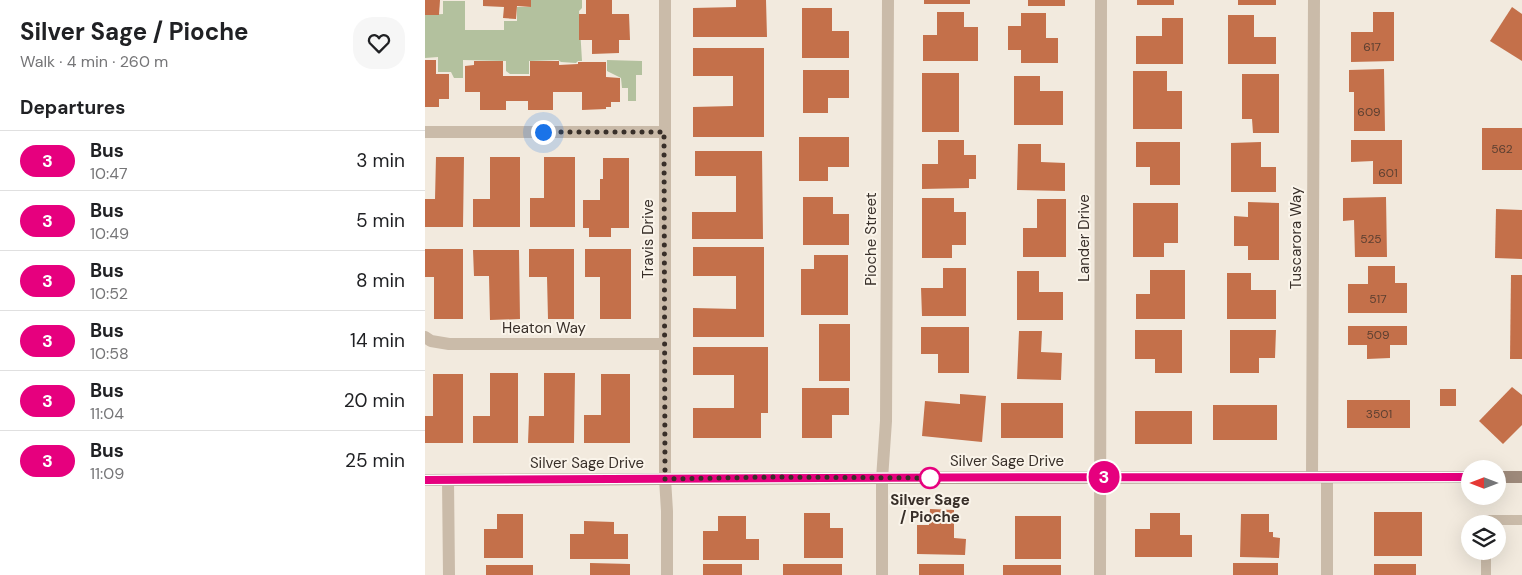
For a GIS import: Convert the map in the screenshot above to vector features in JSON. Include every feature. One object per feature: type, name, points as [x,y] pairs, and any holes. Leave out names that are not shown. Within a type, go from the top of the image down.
[{"type":"street","name":"Travis Drive","points":[[665,0],[665,479],[667,575]]},
{"type":"street","name":"Pioche Street","points":[[882,575],[882,479],[886,411],[888,0]]},
{"type":"street","name":"Lander Drive","points":[[1100,575],[1101,0]]},
{"type":"street","name":"Tuscarora Way","points":[[1312,477],[1314,0]]},
{"type":"street","points":[[425,132],[664,132]]},
{"type":"street","name":"Heaton Way","points":[[425,338],[449,344],[665,344]]},
{"type":"street","points":[[1506,477],[1522,476]]},
{"type":"street","name":"Silver Sage Drive","points":[[425,480],[771,477],[882,479],[1461,477]]},
{"type":"street","points":[[1327,477],[1327,575]]},
{"type":"street","points":[[448,480],[449,575]]},
{"type":"lane","points":[[1506,520],[1522,520]]},
{"type":"lane","points":[[1486,560],[1486,575]]},
{"type":"green space","points":[[531,0],[582,0],[582,8],[579,11],[582,61],[576,63],[558,60],[529,61],[529,74],[510,74],[506,71],[506,61],[463,60],[463,78],[454,78],[451,72],[438,72],[438,57],[425,58],[425,15],[443,14],[443,1],[465,1],[465,30],[504,30],[504,21],[517,21],[517,7],[531,7]]},
{"type":"green space","points":[[607,60],[642,61],[642,75],[636,75],[636,101],[628,101],[628,88],[622,88],[621,78],[607,71]]},
{"type":"building","points":[[425,0],[440,0],[439,15],[425,15]]},
{"type":"building","points":[[483,0],[531,0],[531,7],[517,6],[516,19],[503,18],[504,7],[483,6]]},
{"type":"building","points":[[586,0],[612,0],[612,14],[629,14],[630,40],[619,40],[619,53],[592,54],[592,40],[579,40],[579,14],[586,14]]},
{"type":"building","points":[[736,0],[766,0],[767,37],[693,37],[693,8],[736,7]]},
{"type":"building","points":[[924,0],[970,0],[970,4],[924,4]]},
{"type":"building","points":[[1028,0],[1065,0],[1065,6],[1028,6]]},
{"type":"building","points":[[1137,0],[1174,0],[1174,5],[1137,5]]},
{"type":"building","points":[[1238,0],[1276,0],[1276,5],[1238,5]]},
{"type":"building","points":[[1512,7],[1522,14],[1522,61],[1490,41]]},
{"type":"building","points":[[802,8],[832,8],[832,31],[849,31],[849,58],[802,58]]},
{"type":"building","points":[[937,12],[964,12],[964,27],[978,27],[978,61],[923,61],[923,35],[937,35]]},
{"type":"building","points":[[1373,12],[1394,12],[1394,61],[1351,62],[1351,32],[1373,32]]},
{"type":"building","points":[[1021,13],[1046,13],[1046,38],[1058,38],[1058,63],[1021,63],[1021,50],[1008,50],[1008,26],[1021,26]]},
{"type":"building","points":[[1228,15],[1254,15],[1254,37],[1276,37],[1276,64],[1228,64]]},
{"type":"building","points":[[1162,18],[1183,18],[1183,64],[1136,64],[1136,36],[1162,36]]},
{"type":"building","points":[[693,48],[764,48],[764,137],[693,137],[693,107],[733,106],[733,76],[693,76]]},
{"type":"building","points":[[425,60],[436,60],[436,74],[449,74],[449,99],[439,99],[439,107],[425,107]]},
{"type":"building","points":[[474,61],[503,61],[503,76],[530,76],[530,61],[559,61],[559,65],[578,64],[578,62],[606,62],[606,77],[620,78],[620,102],[611,102],[611,107],[606,107],[606,109],[582,110],[582,92],[553,92],[553,110],[528,110],[528,101],[506,101],[506,110],[480,110],[480,92],[465,92],[465,66],[474,65]]},
{"type":"building","points":[[1384,69],[1385,131],[1354,131],[1354,92],[1349,92],[1349,70]]},
{"type":"building","points":[[803,70],[849,70],[849,98],[828,98],[828,113],[803,113]]},
{"type":"building","points":[[1133,71],[1167,71],[1167,91],[1182,91],[1182,129],[1133,129]]},
{"type":"building","points":[[922,73],[959,73],[959,132],[922,132]]},
{"type":"building","points":[[1242,74],[1279,74],[1279,133],[1253,133],[1252,119],[1242,119]]},
{"type":"building","points":[[1014,76],[1040,76],[1040,91],[1063,91],[1063,125],[1014,125]]},
{"type":"building","points":[[1482,128],[1522,128],[1522,170],[1482,170]]},
{"type":"building","points":[[799,137],[849,137],[849,167],[828,167],[828,181],[799,181]]},
{"type":"building","points":[[938,140],[964,140],[964,155],[976,155],[976,179],[969,179],[969,188],[922,189],[922,164],[938,164]]},
{"type":"building","points":[[1351,140],[1402,140],[1402,184],[1373,184],[1373,161],[1351,162]]},
{"type":"building","points":[[1136,142],[1180,142],[1180,185],[1150,185],[1150,167],[1136,167]]},
{"type":"building","points":[[1261,142],[1261,167],[1276,167],[1276,192],[1231,192],[1231,143]]},
{"type":"building","points":[[1018,144],[1041,144],[1041,162],[1065,163],[1065,191],[1017,190]]},
{"type":"building","points":[[695,151],[762,151],[763,239],[692,239],[692,212],[736,212],[736,176],[695,176]]},
{"type":"building","points":[[436,157],[464,157],[463,227],[425,227],[425,199],[435,199]]},
{"type":"building","points":[[490,157],[520,157],[520,227],[473,227],[473,199],[490,199]]},
{"type":"building","points":[[544,157],[575,157],[575,227],[530,227],[530,198],[544,198]]},
{"type":"building","points":[[603,158],[629,158],[629,228],[611,228],[611,237],[589,237],[589,228],[583,228],[583,200],[600,200]]},
{"type":"building","points":[[803,197],[833,197],[833,214],[849,214],[849,245],[803,245]]},
{"type":"building","points":[[1386,197],[1387,257],[1355,257],[1354,220],[1343,221],[1343,198]]},
{"type":"building","points":[[922,198],[954,198],[954,212],[966,212],[966,245],[952,245],[952,258],[922,258]]},
{"type":"building","points":[[1037,199],[1066,199],[1066,257],[1023,257],[1023,228],[1037,228]]},
{"type":"building","points":[[1248,202],[1279,203],[1279,260],[1248,260],[1248,246],[1234,246],[1234,216],[1248,217]]},
{"type":"building","points":[[1133,203],[1178,203],[1178,243],[1164,243],[1164,257],[1133,257]]},
{"type":"building","points":[[1496,209],[1522,210],[1522,259],[1495,258]]},
{"type":"building","points":[[693,247],[764,247],[764,337],[693,337],[693,308],[736,309],[736,276],[693,276]]},
{"type":"building","points":[[425,249],[463,249],[463,319],[434,319],[434,277],[425,277]]},
{"type":"building","points":[[529,249],[574,249],[574,319],[548,319],[547,277],[529,277]]},
{"type":"building","points":[[585,249],[631,249],[631,319],[600,319],[600,277],[585,277]]},
{"type":"building","points":[[473,250],[519,250],[520,319],[490,320],[489,276],[474,276]]},
{"type":"building","points":[[814,255],[848,255],[848,315],[801,315],[801,269],[814,269]]},
{"type":"building","points":[[1368,266],[1395,266],[1395,283],[1407,283],[1407,313],[1348,313],[1348,284],[1368,284]]},
{"type":"building","points":[[943,268],[966,268],[966,316],[922,316],[921,288],[943,288]]},
{"type":"building","points":[[1150,270],[1185,270],[1185,319],[1136,319],[1136,294],[1150,294]]},
{"type":"building","points":[[1017,271],[1039,271],[1039,292],[1063,292],[1063,320],[1017,320]]},
{"type":"building","points":[[1227,273],[1251,273],[1251,290],[1276,290],[1276,319],[1227,319]]},
{"type":"building","points":[[1511,275],[1522,275],[1522,359],[1510,359]]},
{"type":"building","points":[[819,324],[850,324],[850,381],[819,381]]},
{"type":"building","points":[[1348,326],[1407,326],[1407,345],[1390,345],[1390,358],[1367,359],[1367,345],[1348,345]]},
{"type":"building","points":[[921,327],[969,327],[969,373],[938,373],[938,354],[921,354]]},
{"type":"building","points":[[1135,330],[1182,330],[1182,373],[1155,373],[1155,359],[1135,359]]},
{"type":"building","points":[[1230,330],[1276,330],[1275,358],[1259,358],[1259,373],[1230,373]]},
{"type":"building","points":[[1019,331],[1042,331],[1041,352],[1062,353],[1061,380],[1017,379]]},
{"type":"building","points":[[693,347],[768,347],[768,413],[761,413],[761,438],[693,438],[693,408],[734,408],[734,375],[693,375]]},
{"type":"building","points":[[490,373],[518,373],[518,443],[473,443],[473,416],[490,416]]},
{"type":"building","points":[[544,373],[575,373],[574,443],[528,443],[529,416],[544,416]]},
{"type":"building","points":[[433,374],[463,374],[463,443],[425,443],[425,416],[433,416]]},
{"type":"building","points":[[601,374],[630,374],[630,443],[584,443],[584,415],[601,415]]},
{"type":"building","points":[[1512,387],[1522,395],[1522,425],[1503,444],[1479,421]]},
{"type":"building","points":[[802,388],[849,388],[849,415],[832,415],[832,438],[802,438]]},
{"type":"building","points":[[1440,389],[1456,389],[1456,406],[1440,406]]},
{"type":"building","points":[[960,394],[986,396],[982,442],[922,436],[925,401],[960,404]]},
{"type":"building","points":[[1347,400],[1410,400],[1410,428],[1347,428]]},
{"type":"building","points":[[1001,403],[1063,403],[1063,438],[1001,438]]},
{"type":"building","points":[[1213,405],[1277,405],[1277,440],[1213,440]]},
{"type":"building","points":[[1135,411],[1192,411],[1192,444],[1135,444]]},
{"type":"building","points":[[930,509],[954,510],[954,538],[966,539],[965,555],[917,554],[917,525],[929,525]]},
{"type":"building","points":[[1374,512],[1422,512],[1422,556],[1374,556]]},
{"type":"building","points":[[804,513],[830,513],[830,528],[843,528],[843,558],[804,558]]},
{"type":"building","points":[[1150,513],[1180,513],[1180,535],[1192,535],[1192,557],[1135,557],[1135,529],[1150,529]]},
{"type":"building","points":[[497,514],[523,514],[523,558],[484,558],[484,529],[497,529]]},
{"type":"building","points":[[1241,514],[1269,514],[1269,532],[1273,532],[1273,537],[1280,538],[1279,558],[1240,557]]},
{"type":"building","points":[[718,516],[746,516],[746,539],[759,539],[759,560],[703,560],[703,531],[718,531]]},
{"type":"building","points":[[1015,516],[1061,516],[1061,559],[1015,559]]},
{"type":"building","points":[[584,521],[614,522],[614,534],[628,534],[628,559],[570,559],[570,534],[584,534]]},
{"type":"building","points":[[590,563],[630,564],[630,575],[590,575]]},
{"type":"building","points":[[1233,563],[1278,563],[1278,575],[1233,575]]},
{"type":"building","points":[[703,564],[742,564],[742,575],[703,575]]},
{"type":"building","points":[[783,564],[842,564],[842,575],[783,575]]},
{"type":"building","points":[[919,564],[964,564],[964,575],[919,575]]},
{"type":"building","points":[[1374,564],[1416,564],[1416,575],[1374,575]]},
{"type":"building","points":[[486,565],[533,565],[533,575],[486,575]]},
{"type":"building","points":[[1003,565],[1061,565],[1061,575],[1003,575]]},
{"type":"bus line","name":"3","points":[[425,480],[771,477],[882,479],[1461,477]]},
{"type":"place","name":"Silver Sage / Pioche","points":[[930,478]]},
{"type":"route","points":[[543,132],[664,132],[665,479],[771,477],[930,478]]}]
